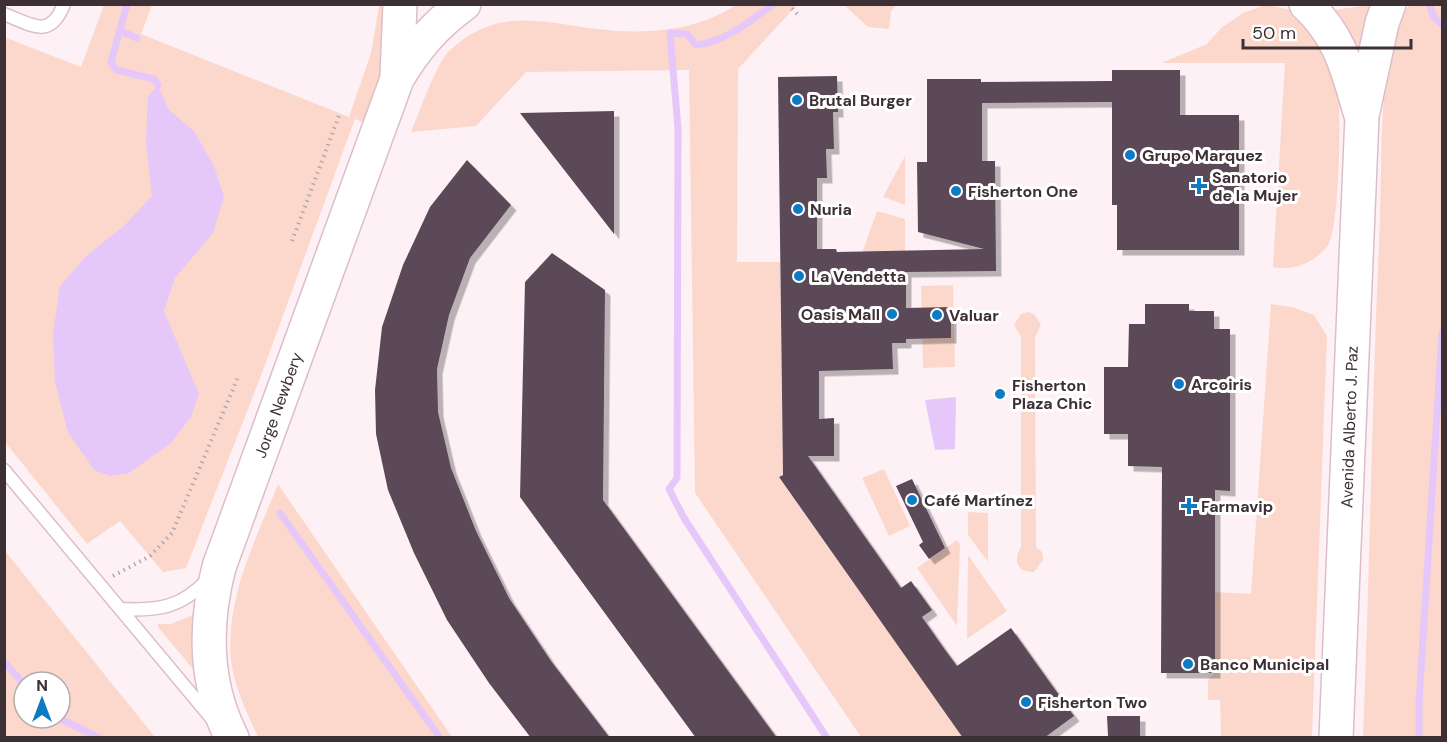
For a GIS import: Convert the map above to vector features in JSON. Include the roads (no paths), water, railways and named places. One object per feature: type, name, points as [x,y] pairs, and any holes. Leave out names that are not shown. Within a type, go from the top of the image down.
[{"type":"main road","name":"Jorge Newbery","points":[[397,79],[400,4]]},
{"type":"main road","name":"Jorge Newbery","points":[[232,738],[215,694],[209,663],[208,630],[211,598],[219,567],[397,79],[410,56],[439,23],[464,4]]},
{"type":"main road","name":"Avenida Alberto J. Paz","points":[[1306,4],[1323,20],[1340,46],[1362,116]]},
{"type":"main road","name":"Avenida Alberto J. Paz","points":[[1336,738],[1362,116],[1382,23],[1389,4]]},
{"type":"lane","points":[[4,14],[38,27],[48,27],[59,18],[64,4]]},
{"type":"lane","points":[[4,470],[227,738]]},
{"type":"lane","points":[[120,609],[145,610],[174,605],[196,592],[219,567]]},
{"type":"waterway","points":[[127,4],[111,62],[116,70],[154,79],[158,85]]},
{"type":"waterway","points":[[773,4],[737,30],[717,40],[696,45],[687,34],[670,33],[678,128],[677,478],[669,489],[684,518],[827,738]]},
{"type":"waterway","points":[[1429,4],[1434,17],[1442,25]]},
{"type":"waterway","points":[[119,30],[137,38]]},
{"type":"waterway","points":[[1419,738],[1419,703],[1442,333]]},
{"type":"waterway","points":[[280,513],[440,738]]},
{"type":"waterway","points":[[4,662],[12,671]]},
{"type":"waterway","points":[[72,724],[99,738]]},
{"type":"place","name":"Brutal Burger","points":[[797,100]]},
{"type":"place","name":"Grupo Marquez","points":[[1130,155]]},
{"type":"place","name":"Sanatorio de la Mujer","points":[[1199,186]]},
{"type":"place","name":"Fisherton One","points":[[956,191]]},
{"type":"place","name":"Nuria","points":[[798,209]]},
{"type":"place","name":"La Vendetta","points":[[799,276]]},
{"type":"place","name":"Oasis Mall","points":[[892,314]]},
{"type":"place","name":"Valuar","points":[[937,315]]},
{"type":"place","name":"Arcoiris","points":[[1179,384]]},
{"type":"place","name":"Fisherton Plaza Chic","points":[[1000,394]]},
{"type":"place","name":"Café Martínez","points":[[912,500]]},
{"type":"place","name":"Farmavip","points":[[1189,506]]},
{"type":"place","name":"Banco Municipal","points":[[1188,664]]},
{"type":"place","name":"Fisherton Two","points":[[1026,702]]}]
